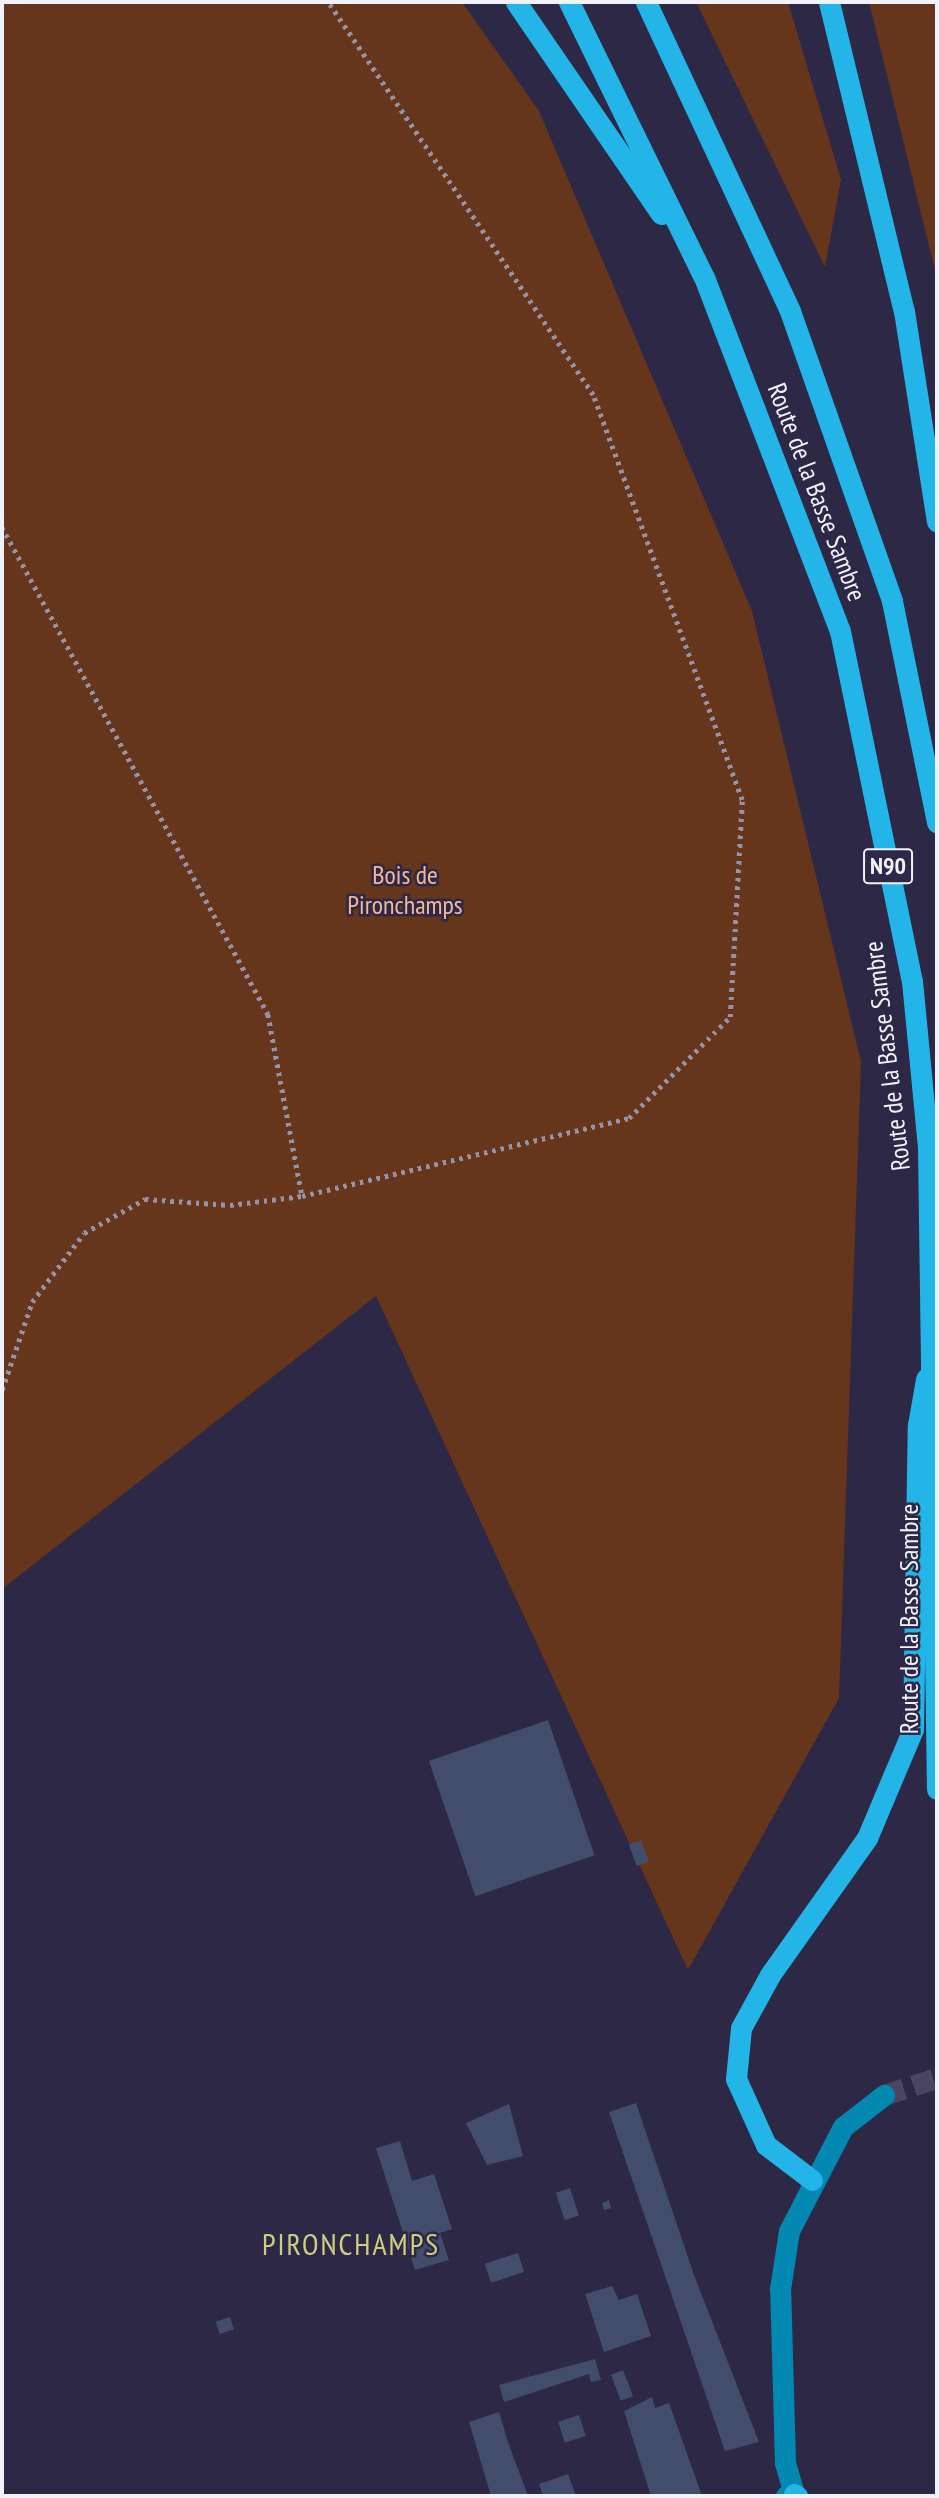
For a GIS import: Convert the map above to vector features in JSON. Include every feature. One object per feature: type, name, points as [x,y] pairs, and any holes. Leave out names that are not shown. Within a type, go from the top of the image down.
[{"type":"highway","points":[[516,2],[704,277]]},
{"type":"highway","name":"Route de la Basse Sambre","points":[[569,2],[704,277],[840,631],[912,981],[928,1147],[936,1322],[937,1789]]},
{"type":"highway","name":"Route de la Basse Sambre","points":[[646,2],[795,324],[892,601],[937,822]]},
{"type":"highway","points":[[829,2],[904,312],[937,521]]},
{"type":"highway","points":[[813,2180],[766,2145],[736,2079],[741,2028],[770,1975],[867,1838],[912,1729],[918,1425],[936,1322]]},
{"type":"street","points":[[793,2495],[785,2463],[780,2290],[789,2231],[813,2180],[844,2127],[884,2095]]},
{"type":"path","points":[[2,1390],[32,1302],[84,1233],[145,1199],[230,1205],[302,1196],[629,1118],[730,1017],[742,800],[593,395],[328,2]]},
{"type":"path","points":[[2,527],[268,1014],[302,1196]]},
{"type":"green space","name":"Bois de Pironchamps","points":[[2,2],[462,2],[539,111],[752,611],[861,1062],[839,1698],[688,1970],[376,1296],[2,1589]]},
{"type":"green space","points":[[696,2],[788,2],[841,180],[825,267]]},
{"type":"green space","points":[[869,2],[937,2],[937,278]]},
{"type":"building","points":[[548,1720],[595,1855],[475,1896],[429,1761]]},
{"type":"building","points":[[641,1840],[649,1862],[637,1866],[629,1844]]},
{"type":"building","points":[[636,2103],[694,2275],[759,2442],[725,2451],[609,2112]]},
{"type":"building","points":[[509,2104],[523,2156],[487,2165],[466,2123]]},
{"type":"building","points":[[400,2141],[412,2181],[434,2174],[452,2229],[440,2233],[449,2260],[415,2270],[376,2148]]},
{"type":"building","points":[[570,2188],[579,2216],[565,2220],[556,2193]]},
{"type":"building","points":[[609,2200],[611,2208],[604,2210],[602,2203]]},
{"type":"building","points":[[518,2253],[524,2272],[491,2283],[485,2264]]},
{"type":"building","points":[[612,2286],[619,2300],[637,2294],[651,2336],[604,2352],[585,2294]]},
{"type":"building","points":[[230,2317],[234,2329],[220,2334],[216,2322]]},
{"type":"building","points":[[595,2359],[601,2380],[591,2382],[589,2374],[504,2402],[499,2385]]},
{"type":"building","points":[[623,2370],[633,2396],[621,2401],[611,2375]]},
{"type":"building","points":[[652,2397],[655,2408],[669,2403],[702,2496],[651,2496],[624,2411]]},
{"type":"building","points":[[499,2412],[528,2496],[491,2496],[469,2422]]},
{"type":"building","points":[[579,2415],[586,2436],[565,2443],[558,2422]]},
{"type":"building","points":[[568,2474],[576,2496],[543,2496],[539,2484]]},
{"type":"tunnel","points":[[884,2095],[937,2078]]},
{"type":"district","name":"PIRONCHAMPS","points":[[351,2244]]}]
